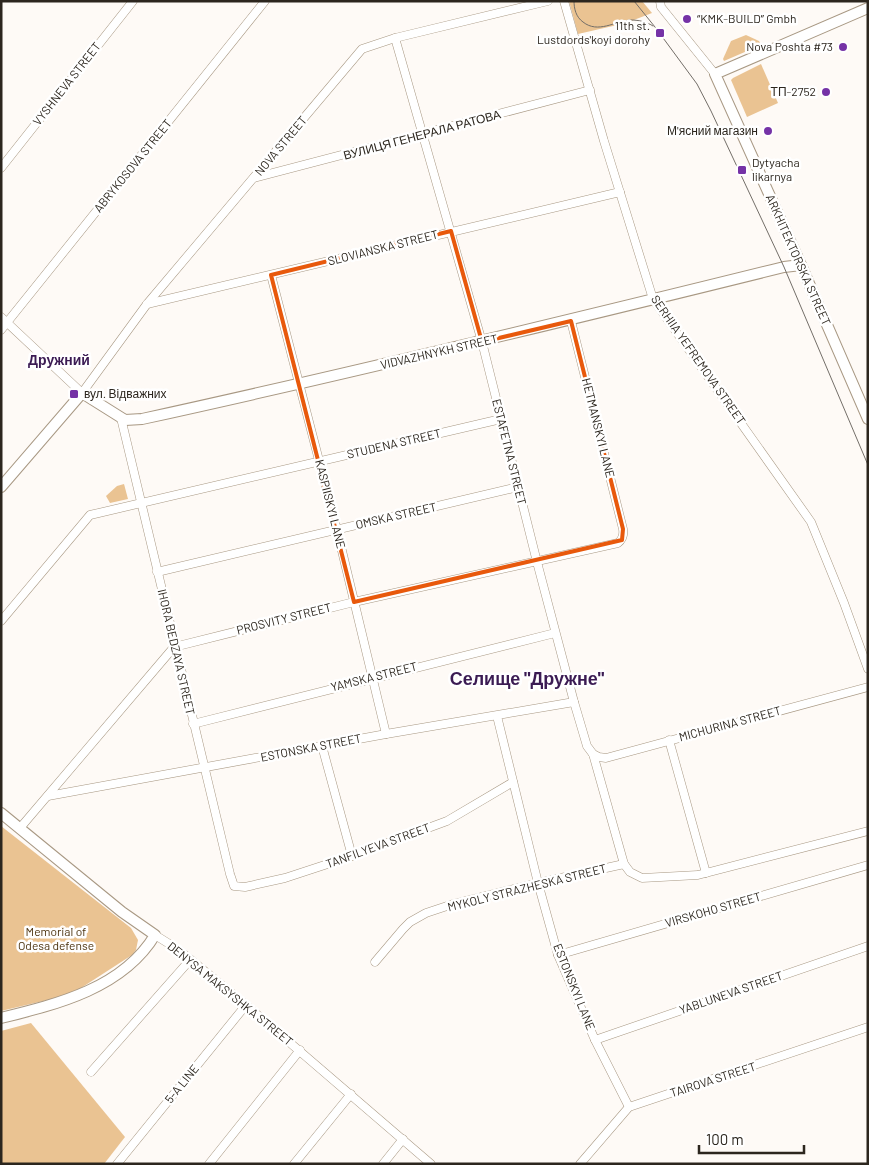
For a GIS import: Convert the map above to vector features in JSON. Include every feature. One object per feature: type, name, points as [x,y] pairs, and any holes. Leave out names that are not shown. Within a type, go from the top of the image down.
[{"type":"street","name":"VYSHNEVA STREET","points":[[1,168],[133,1]]},
{"type":"street","name":"ABRYKOSOVA STREET","points":[[1,330],[4,320],[265,1]]},
{"type":"street","name":"NOVA STREET","points":[[82,394],[147,304],[362,49],[395,38],[548,1]]},
{"type":"street","name":"SERHIIA YEFREMOVA STREET","points":[[564,1],[653,300],[812,522],[868,669]]},
{"type":"street","points":[[660,1],[662,7],[715,74],[766,50],[868,8]]},
{"type":"street","name":"ESTAFETNA STREET","points":[[395,38],[482,342],[574,702],[587,746],[593,754],[624,864]]},
{"type":"street","name":"ARKHITEKTORSKA STREET","points":[[715,74],[868,418]]},
{"type":"street","name":"ВУЛИЦЯ ГЕНЕРАЛА РАТОВА","points":[[254,178],[590,90]]},
{"type":"street","name":"SLOVIANSKA STREET","points":[[147,304],[620,192]]},
{"type":"street","name":"VIDVAZHNYKH STREET","points":[[121,418],[142,419],[300,385],[571,321],[784,267],[801,265]]},
{"type":"street","name":"KASPIISKYI LANE","points":[[271,275],[320,462],[386,734]]},
{"type":"street","points":[[4,320],[82,394],[121,418]]},
{"type":"street","name":"HETMANSKYI LANE","points":[[571,321],[624,536]]},
{"type":"street","points":[[1,487],[82,394]]},
{"type":"street","name":"IHORA BEDZAYA STREET","points":[[121,418],[174,647],[234,886]]},
{"type":"street","name":"STUDENA STREET","points":[[1,621],[90,515],[501,419]]},
{"type":"street","name":"OMSKA STREET","points":[[157,572],[518,487]]},
{"type":"street","name":"PROSVITY STREET","points":[[174,647],[354,602],[618,543],[624,536]]},
{"type":"street","name":"YAMSKA STREET","points":[[193,724],[555,632]]},
{"type":"street","points":[[20,828],[174,647]]},
{"type":"street","name":"MICHURINA STREET","points":[[593,754],[606,758],[868,687]]},
{"type":"street","name":"ESTONSKA STREET","points":[[48,796],[386,734],[574,702]]},
{"type":"street","name":"ESTONSKYI LANE","points":[[497,716],[512,782],[558,955],[595,1040],[629,1107]]},
{"type":"street","points":[[670,740],[706,873]]},
{"type":"street","points":[[322,746],[352,856]]},
{"type":"street","name":"TANFILYEVA STREET","points":[[234,886],[245,887],[285,878],[447,821],[512,782]]},
{"type":"street","name":"DENYSA MAKSYSHKA STREET","points":[[1,813],[122,912],[190,960],[246,1005],[430,1164]]},
{"type":"street","name":"MYKOLY STRAZHESKA STREET","points":[[375,962],[403,929],[417,918],[453,904],[624,864],[630,872],[642,878],[706,873],[868,831]]},
{"type":"street","name":"VIRSKOHO STREET","points":[[558,955],[868,865]]},
{"type":"street","points":[[1,1018],[71,999],[95,987],[131,965],[148,947],[155,935]]},
{"type":"street","name":"YABLUNEVA STREET","points":[[595,1040],[868,946]]},
{"type":"street","points":[[90,1072],[190,960]]},
{"type":"street","name":"5-A LINE","points":[[117,1164],[246,1005]]},
{"type":"street","name":"TAIROVA STREET","points":[[629,1107],[868,1027]]},
{"type":"street","points":[[209,1164],[300,1050]]},
{"type":"street","points":[[294,1164],[351,1094]]},
{"type":"street","points":[[580,1164],[629,1107]]},
{"type":"street","points":[[383,1164],[403,1140]]},
{"type":"highlighted area","points":[[451,231],[482,342],[571,321],[623,529],[622,540],[354,602],[271,275]]},
{"type":"green space","points":[[569,1],[642,1],[652,13],[626,23],[578,34]]},
{"type":"green space","points":[[746,35],[759,41],[761,45],[724,61],[723,59],[731,41]]},
{"type":"green space","points":[[761,64],[778,103],[747,117],[731,80]]},
{"type":"green space","points":[[124,484],[128,499],[110,503],[106,496],[117,486]]},
{"type":"green space","name":"Memorial of Odesa defense","points":[[1,826],[131,928],[138,940],[136,950],[132,955],[81,988],[60,997],[1,1011]]},
{"type":"green space","points":[[31,1023],[125,1137],[104,1164],[1,1164],[1,1031]]},
{"type":"tram line","points":[[574,1],[575,10],[581,20],[595,27],[631,20],[637,20],[653,26]]},
{"type":"tram line","points":[[634,1],[697,84],[711,111],[784,267],[868,465]]},
{"type":"place","name":"“KMK-BUILD” Gmbh","points":[[687,19]]},
{"type":"place","name":"11th st. Lustdords'koyi dorohy","points":[[660,33]]},
{"type":"place","name":"Nova Poshta #73","points":[[843,47]]},
{"type":"place","name":"ТП-2752","points":[[826,92]]},
{"type":"place","name":"М'ясний магазин","points":[[768,131]]},
{"type":"place","name":"Dytyacha likarnya","points":[[742,170]]},
{"type":"place","name":"вул. Відважних","points":[[74,394]]},
{"type":"district","name":"Дружний","points":[[59,360]]},
{"type":"district","name":"Селище \"Дружне\"","points":[[527,679]]}]
